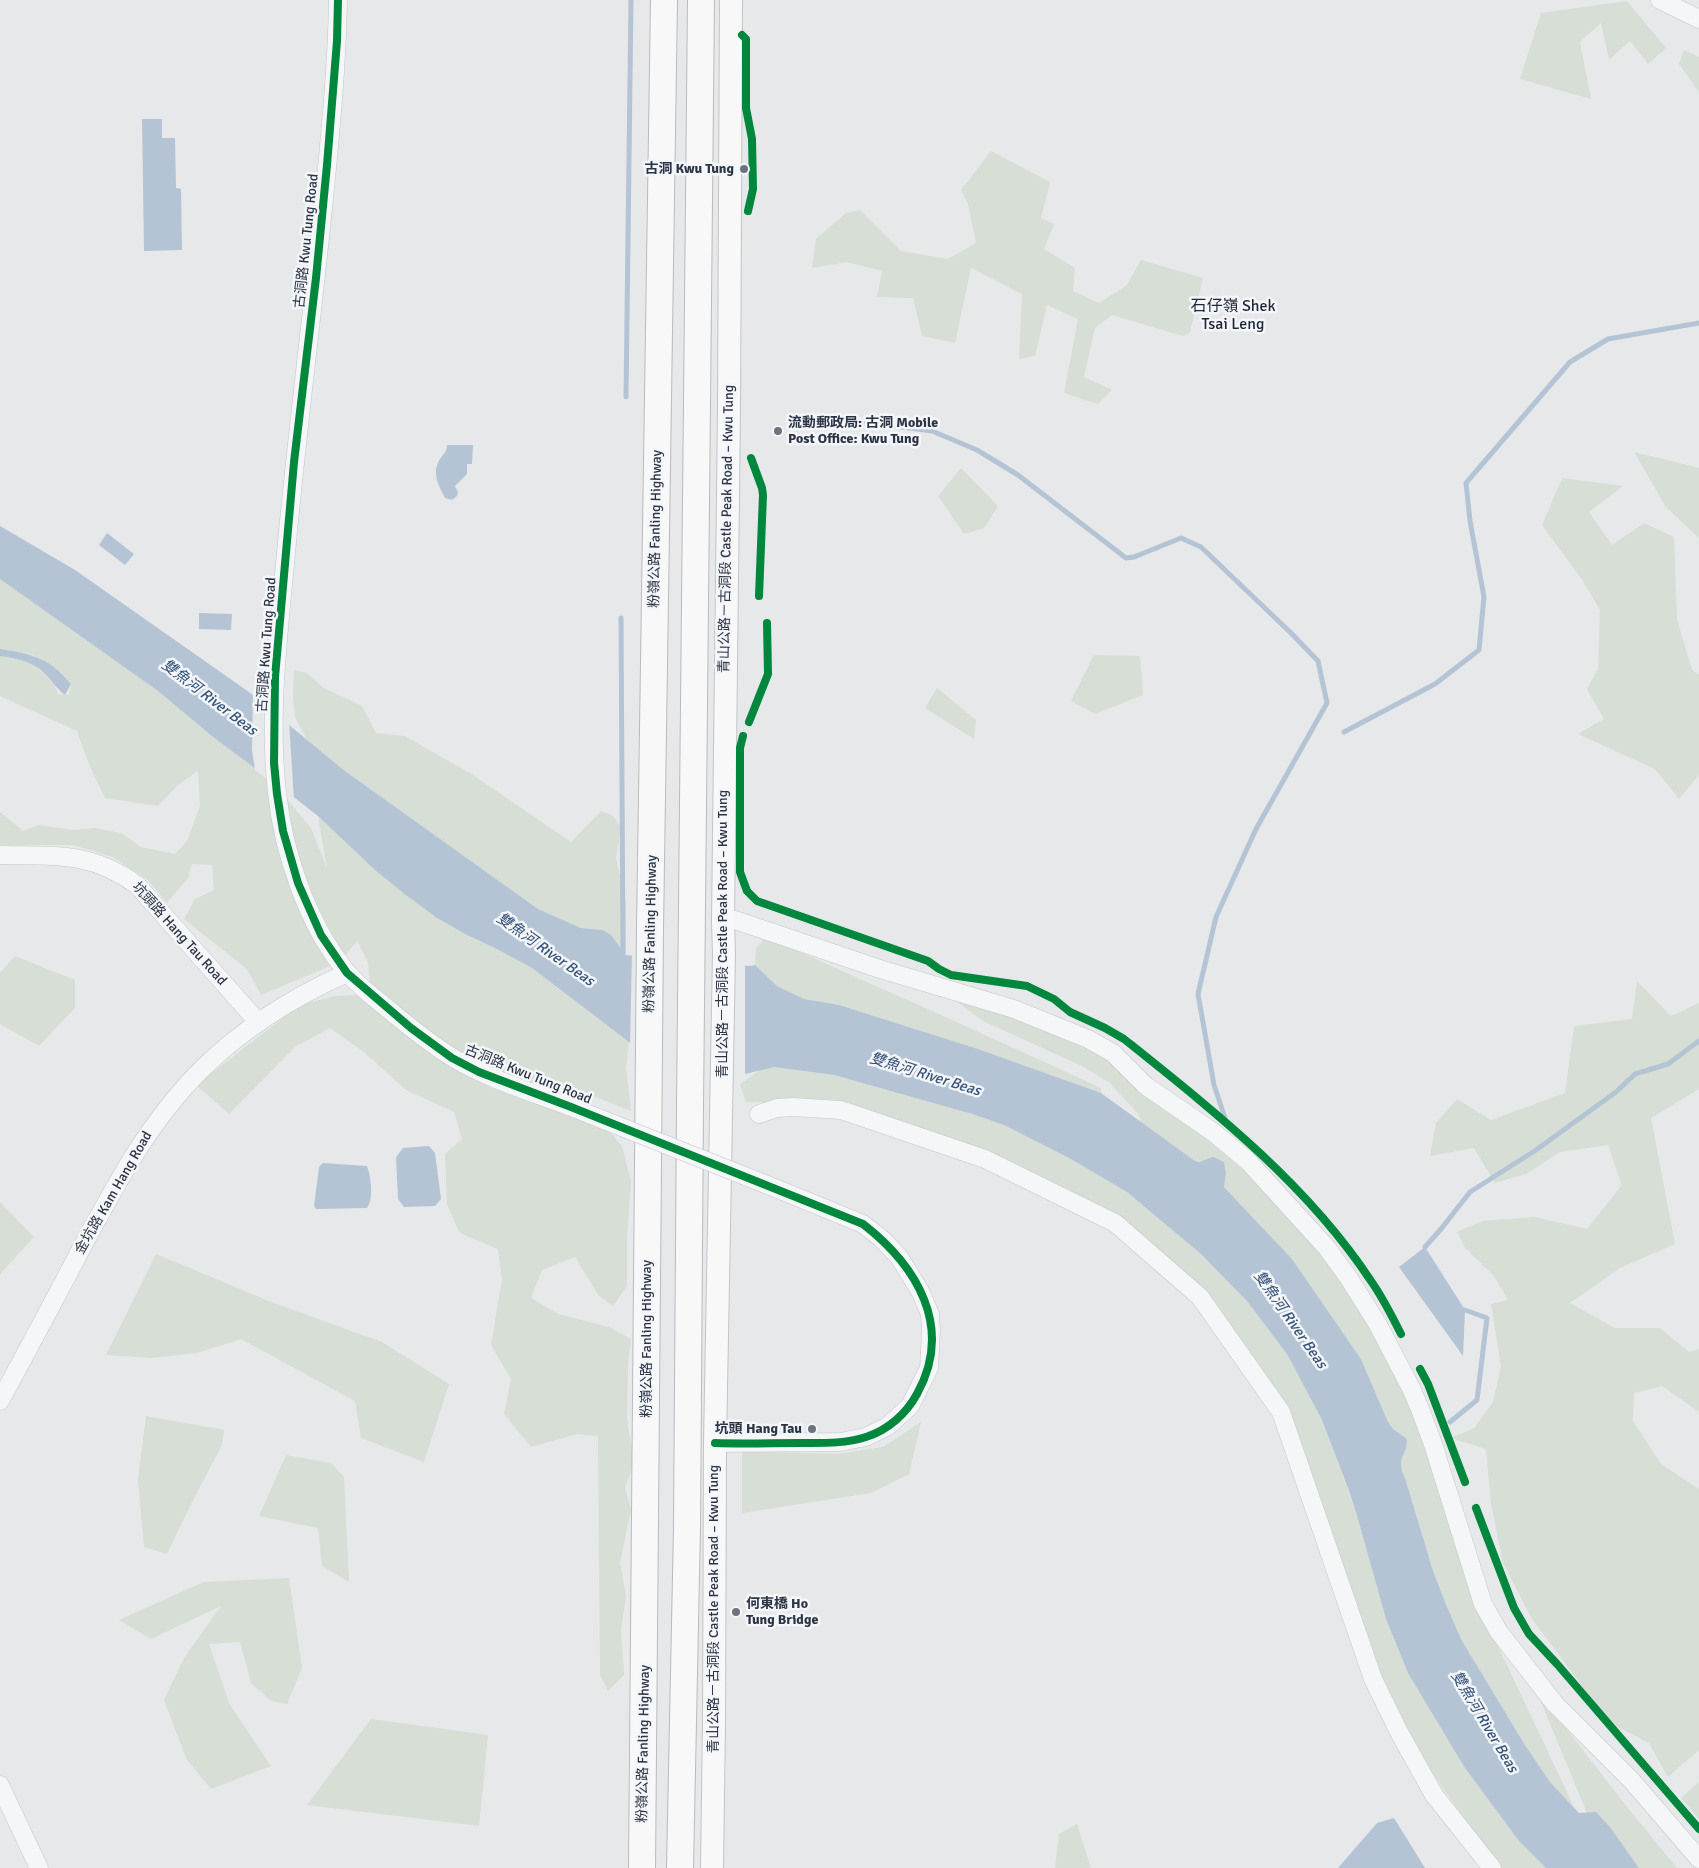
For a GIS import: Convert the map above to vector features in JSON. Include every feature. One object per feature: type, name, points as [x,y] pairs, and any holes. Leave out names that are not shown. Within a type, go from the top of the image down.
[{"type":"highway","name":"粉嶺公路 Fanling Highway","points":[[642,1868],[650,928],[664,0]]},
{"type":"highway","points":[[680,1868],[687,1527],[702,0]]},
{"type":"main road","name":"青山公路－古洞段 Castle Peak Road – Kwu Tung","points":[[712,1868],[715,1443],[724,954],[731,0]]},
{"type":"street","name":"古洞路 Kwu Tung Road","points":[[338,0],[335,79],[326,184],[294,462],[275,677],[274,763],[283,831],[298,883],[321,935],[347,973],[411,1028],[452,1058],[479,1072],[863,1224],[882,1239],[899,1257],[920,1291],[930,1314],[930,1368],[910,1406],[888,1426],[866,1437],[840,1442],[715,1443]]},
{"type":"street","points":[[1660,0],[1699,19]]},
{"type":"street","name":"坑頭路 Hang Tau Road","points":[[0,855],[56,855],[84,859],[105,865],[122,873],[137,885],[258,1022]]},
{"type":"street","points":[[723,922],[735,920],[880,969],[1014,1009],[1088,1039],[1114,1053],[1146,1086],[1213,1132],[1247,1160],[1327,1248],[1377,1323],[1420,1409],[1433,1444],[1483,1604],[1498,1632],[1555,1704],[1632,1782],[1699,1859]]},
{"type":"street","name":"金坑路 Kam Hang Road","points":[[0,1401],[115,1186],[139,1145],[168,1106],[200,1071],[258,1022],[294,999],[347,973]]},
{"type":"street","points":[[759,1114],[793,1106],[841,1110],[986,1159],[1115,1223],[1200,1297],[1281,1412],[1373,1679],[1400,1734],[1434,1794],[1492,1868]]},
{"type":"street","points":[[0,1785],[40,1868]]},
{"type":"shaded area","points":[[1627,1],[1666,48],[1648,64],[1630,41],[1609,60],[1601,23],[1580,42],[1591,99],[1520,79],[1541,13]]},
{"type":"shaded area","points":[[1684,50],[1699,57],[1699,92],[1679,64]]},
{"type":"shaded area","points":[[991,151],[1050,182],[1041,218],[1054,224],[1044,249],[1075,268],[1073,291],[1099,303],[1126,286],[1141,260],[1203,278],[1190,332],[1183,336],[1112,315],[1095,328],[1084,377],[1112,390],[1098,404],[1064,393],[1078,319],[1047,305],[1035,356],[1019,359],[1022,294],[971,268],[955,343],[922,336],[913,298],[877,297],[882,271],[847,262],[812,268],[816,239],[846,213],[860,210],[901,251],[948,259],[976,243],[968,204],[961,190]]},
{"type":"shaded area","points":[[1634,452],[1699,468],[1699,538],[1666,507]]},
{"type":"shaded area","points":[[961,468],[998,506],[984,528],[964,534],[938,496]]},
{"type":"shaded area","points":[[1562,478],[1623,486],[1589,512],[1612,545],[1644,523],[1674,537],[1677,620],[1692,670],[1699,675],[1699,775],[1679,799],[1655,769],[1578,734],[1604,719],[1587,689],[1598,669],[1600,610],[1583,581],[1542,525]]},
{"type":"shaded area","points":[[0,579],[158,691],[213,737],[266,774],[311,828],[327,868],[318,816],[376,871],[437,918],[532,968],[629,1042],[626,1068],[631,1111],[573,1088],[622,1146],[631,1182],[627,1238],[627,1286],[613,1306],[599,1296],[575,1257],[542,1270],[531,1298],[558,1314],[609,1327],[631,1339],[628,1363],[627,1420],[634,1463],[625,1488],[631,1509],[620,1563],[626,1596],[621,1630],[624,1675],[608,1691],[600,1675],[598,1436],[577,1434],[531,1447],[504,1414],[511,1379],[491,1345],[502,1279],[498,1249],[460,1233],[447,1205],[445,1154],[462,1139],[454,1112],[406,1090],[364,1052],[330,1028],[296,1046],[229,1114],[196,1085],[300,1005],[335,996],[371,995],[368,962],[357,941],[340,962],[261,995],[247,969],[184,919],[195,899],[214,890],[212,865],[192,864],[188,878],[167,903],[148,880],[113,857],[73,845],[0,845],[0,812],[23,831],[39,825],[74,830],[95,828],[121,833],[141,847],[175,854],[187,841],[200,806],[198,771],[178,785],[158,806],[105,798],[89,764],[77,731],[0,696],[0,656],[33,663],[54,684],[58,694],[69,695],[71,684],[62,673],[32,655],[0,649]]},
{"type":"shaded area","points":[[1094,655],[1140,656],[1143,695],[1095,714],[1071,701]]},
{"type":"shaded area","points":[[294,670],[306,673],[324,688],[362,706],[376,733],[405,736],[473,775],[571,842],[601,811],[612,815],[621,827],[616,858],[626,903],[626,955],[611,935],[603,930],[581,928],[538,909],[345,771],[306,738],[295,717],[293,697]]},
{"type":"shaded area","points":[[937,688],[976,720],[974,739],[925,708]]},
{"type":"shaded area","points":[[764,939],[804,954],[1101,1088],[1101,1093],[978,1049],[839,1005],[804,999],[777,986],[755,965],[756,949]]},
{"type":"shaded area","points":[[15,956],[75,980],[75,1008],[39,1046],[0,1024],[0,973]]},
{"type":"shaded area","points":[[1637,981],[1671,1016],[1699,1003],[1699,1089],[1651,1118],[1675,1244],[1620,1268],[1570,1303],[1615,1328],[1660,1328],[1689,1352],[1699,1349],[1699,1412],[1662,1386],[1634,1393],[1633,1421],[1661,1464],[1699,1489],[1699,1750],[1668,1777],[1649,1743],[1616,1726],[1594,1702],[1532,1619],[1503,1563],[1491,1504],[1486,1449],[1451,1438],[1474,1428],[1493,1402],[1501,1366],[1491,1304],[1508,1300],[1494,1276],[1465,1248],[1457,1232],[1483,1221],[1534,1217],[1587,1229],[1622,1185],[1608,1145],[1560,1152],[1526,1174],[1495,1183],[1474,1148],[1430,1156],[1436,1123],[1457,1099],[1491,1120],[1565,1093],[1574,1026],[1632,1019]]},
{"type":"shaded area","points":[[948,995],[1061,1035],[1107,1057],[1137,1090],[1207,1139],[1257,1182],[1333,1267],[1367,1314],[1420,1423],[1479,1606],[1574,1807],[1550,1782],[1525,1745],[1462,1641],[1433,1571],[1402,1471],[1401,1461],[1405,1450],[1406,1438],[1393,1429],[1388,1422],[1361,1359],[1292,1259],[1224,1187],[1226,1173],[1204,1161],[1195,1161],[1141,1123],[1139,1115],[1110,1083],[1082,1066],[983,1021]]},
{"type":"shaded area","points":[[774,1067],[834,1075],[972,1114],[1004,1125],[1069,1158],[1127,1192],[1201,1254],[1248,1301],[1287,1354],[1322,1420],[1356,1512],[1386,1619],[1408,1673],[1465,1768],[1519,1841],[1546,1868],[1502,1868],[1495,1861],[1425,1763],[1379,1682],[1285,1405],[1207,1293],[1109,1210],[956,1140],[845,1105],[746,1102],[740,1084],[760,1070]]},
{"type":"shaded area","points":[[0,1202],[34,1237],[0,1274]]},
{"type":"shaded area","points":[[156,1254],[271,1302],[382,1342],[449,1384],[424,1462],[361,1438],[355,1401],[241,1339],[197,1353],[152,1358],[106,1355]]},
{"type":"shaded area","points":[[146,1416],[224,1430],[222,1445],[167,1554],[144,1547],[138,1480]]},
{"type":"shaded area","points":[[921,1422],[909,1474],[871,1493],[742,1513],[742,1451],[837,1454],[883,1447]]},
{"type":"shaded area","points":[[286,1455],[331,1463],[344,1477],[349,1582],[322,1566],[318,1528],[259,1516]]},
{"type":"shaded area","points":[[289,1578],[302,1668],[287,1704],[271,1701],[251,1683],[240,1642],[209,1644],[229,1703],[271,1766],[211,1789],[187,1760],[164,1700],[184,1658],[221,1606],[151,1639],[119,1620],[204,1582]]},
{"type":"shaded area","points":[[1536,1690],[1677,1868],[1639,1868],[1610,1827],[1596,1812],[1587,1813]]},
{"type":"shaded area","points":[[371,1719],[488,1735],[479,1826],[307,1805]]},
{"type":"shaded area","points":[[1699,1782],[1699,1819],[1681,1798]]},
{"type":"shaded area","points":[[1077,1824],[1091,1868],[1055,1868],[1059,1834]]},
{"type":"water","points":[[142,119],[162,119],[162,138],[175,138],[176,188],[181,189],[182,250],[144,251]]},
{"type":"water","points":[[447,445],[473,445],[472,464],[467,464],[467,474],[455,486],[458,492],[457,496],[452,500],[445,498],[438,484],[436,474],[437,464],[446,451]]},
{"type":"water","name":"雙魚河 River Beas","points":[[0,526],[75,570],[249,692],[345,771],[538,909],[581,928],[603,930],[611,935],[626,955],[755,965],[777,986],[804,999],[839,1005],[978,1049],[1101,1093],[1195,1161],[1199,1162],[1213,1157],[1224,1162],[1226,1173],[1224,1187],[1292,1259],[1361,1359],[1388,1422],[1393,1429],[1406,1438],[1407,1444],[1401,1464],[1402,1470],[1433,1571],[1462,1641],[1525,1745],[1550,1782],[1579,1813],[1596,1812],[1610,1827],[1639,1868],[1546,1868],[1519,1841],[1465,1768],[1408,1673],[1386,1619],[1349,1491],[1322,1420],[1287,1354],[1247,1301],[1201,1254],[1127,1192],[1069,1158],[1004,1125],[972,1114],[834,1075],[774,1067],[745,1074],[629,1042],[532,968],[437,918],[376,871],[318,816],[213,737],[158,691],[0,579]]},
{"type":"water","points":[[107,533],[134,554],[125,565],[99,545]]},
{"type":"water","points":[[199,613],[232,614],[231,630],[199,629]]},
{"type":"water","points":[[0,649],[31,655],[56,668],[71,684],[65,695],[41,670],[25,661],[0,656]]},
{"type":"water","points":[[429,1146],[435,1153],[441,1199],[435,1206],[404,1207],[398,1199],[396,1157],[403,1148]]},
{"type":"water","points":[[323,1163],[367,1166],[371,1181],[371,1199],[367,1208],[316,1209],[314,1206],[319,1167]]},
{"type":"water","points":[[1425,1247],[1465,1310],[1463,1356],[1399,1267]]},
{"type":"water","points":[[1394,1818],[1425,1868],[1338,1868],[1377,1823]]},
{"type":"pier","points":[[253,692],[289,721],[294,800],[255,770],[252,750]]},
{"type":"pier","points":[[632,953],[745,963],[745,1076],[630,1045]]},
{"type":"waterway","points":[[626,397],[631,0]]},
{"type":"waterway","points":[[1344,732],[1435,684],[1479,650],[1484,597],[1470,521],[1466,483],[1570,362],[1608,339],[1699,323]]},
{"type":"waterway","points":[[843,419],[932,431],[977,450],[1018,475],[1126,558],[1134,557],[1181,538],[1201,547],[1318,661],[1327,703],[1256,829],[1216,917],[1198,994],[1214,1085],[1225,1118]]},
{"type":"waterway","points":[[621,618],[623,952]]},
{"type":"waterway","points":[[1425,1247],[1470,1192],[1536,1150],[1616,1092],[1635,1074],[1668,1064],[1699,1041]]},
{"type":"waterway","points":[[1450,1422],[1477,1400],[1487,1318],[1465,1310]]},
{"type":"cycle path","points":[[338,0],[337,41],[327,165],[316,278],[294,462],[275,677],[274,763],[283,831],[298,883],[321,935],[347,973],[411,1028],[452,1058],[479,1072],[863,1224],[899,1259],[914,1279],[924,1300],[930,1322],[932,1345],[928,1369],[913,1401],[902,1415],[889,1426],[874,1434],[841,1442],[715,1443]]},
{"type":"cycle path","points":[[742,35],[746,39],[746,108],[752,139],[753,189],[748,211]]},
{"type":"cycle path","points":[[751,458],[763,495],[759,596]]},
{"type":"cycle path","points":[[749,722],[768,674],[767,623]]},
{"type":"cycle path","points":[[743,736],[740,748],[740,872],[747,891],[757,901],[928,961],[951,975],[1027,986],[1054,999],[1070,1012],[1124,1039],[1225,1122],[1318,1212],[1371,1281],[1401,1334]]},
{"type":"cycle path","points":[[1420,1369],[1428,1384],[1465,1482]]},
{"type":"cycle path","points":[[1476,1508],[1514,1608],[1529,1634],[1699,1829]]},
{"type":"place","name":"古洞 Kwu Tung","points":[[744,169]]},
{"type":"place","name":"流動郵政局: 古洞 Mobile Post Office: Kwu Tung","points":[[778,431]]},
{"type":"place","name":"坑頭 Hang Tau","points":[[812,1429]]},
{"type":"place","name":"何東橋 Ho Tung Bridge","points":[[736,1612]]},
{"type":"district","name":"石仔嶺 Shek Tsai Leng","points":[[1233,316]]}]
